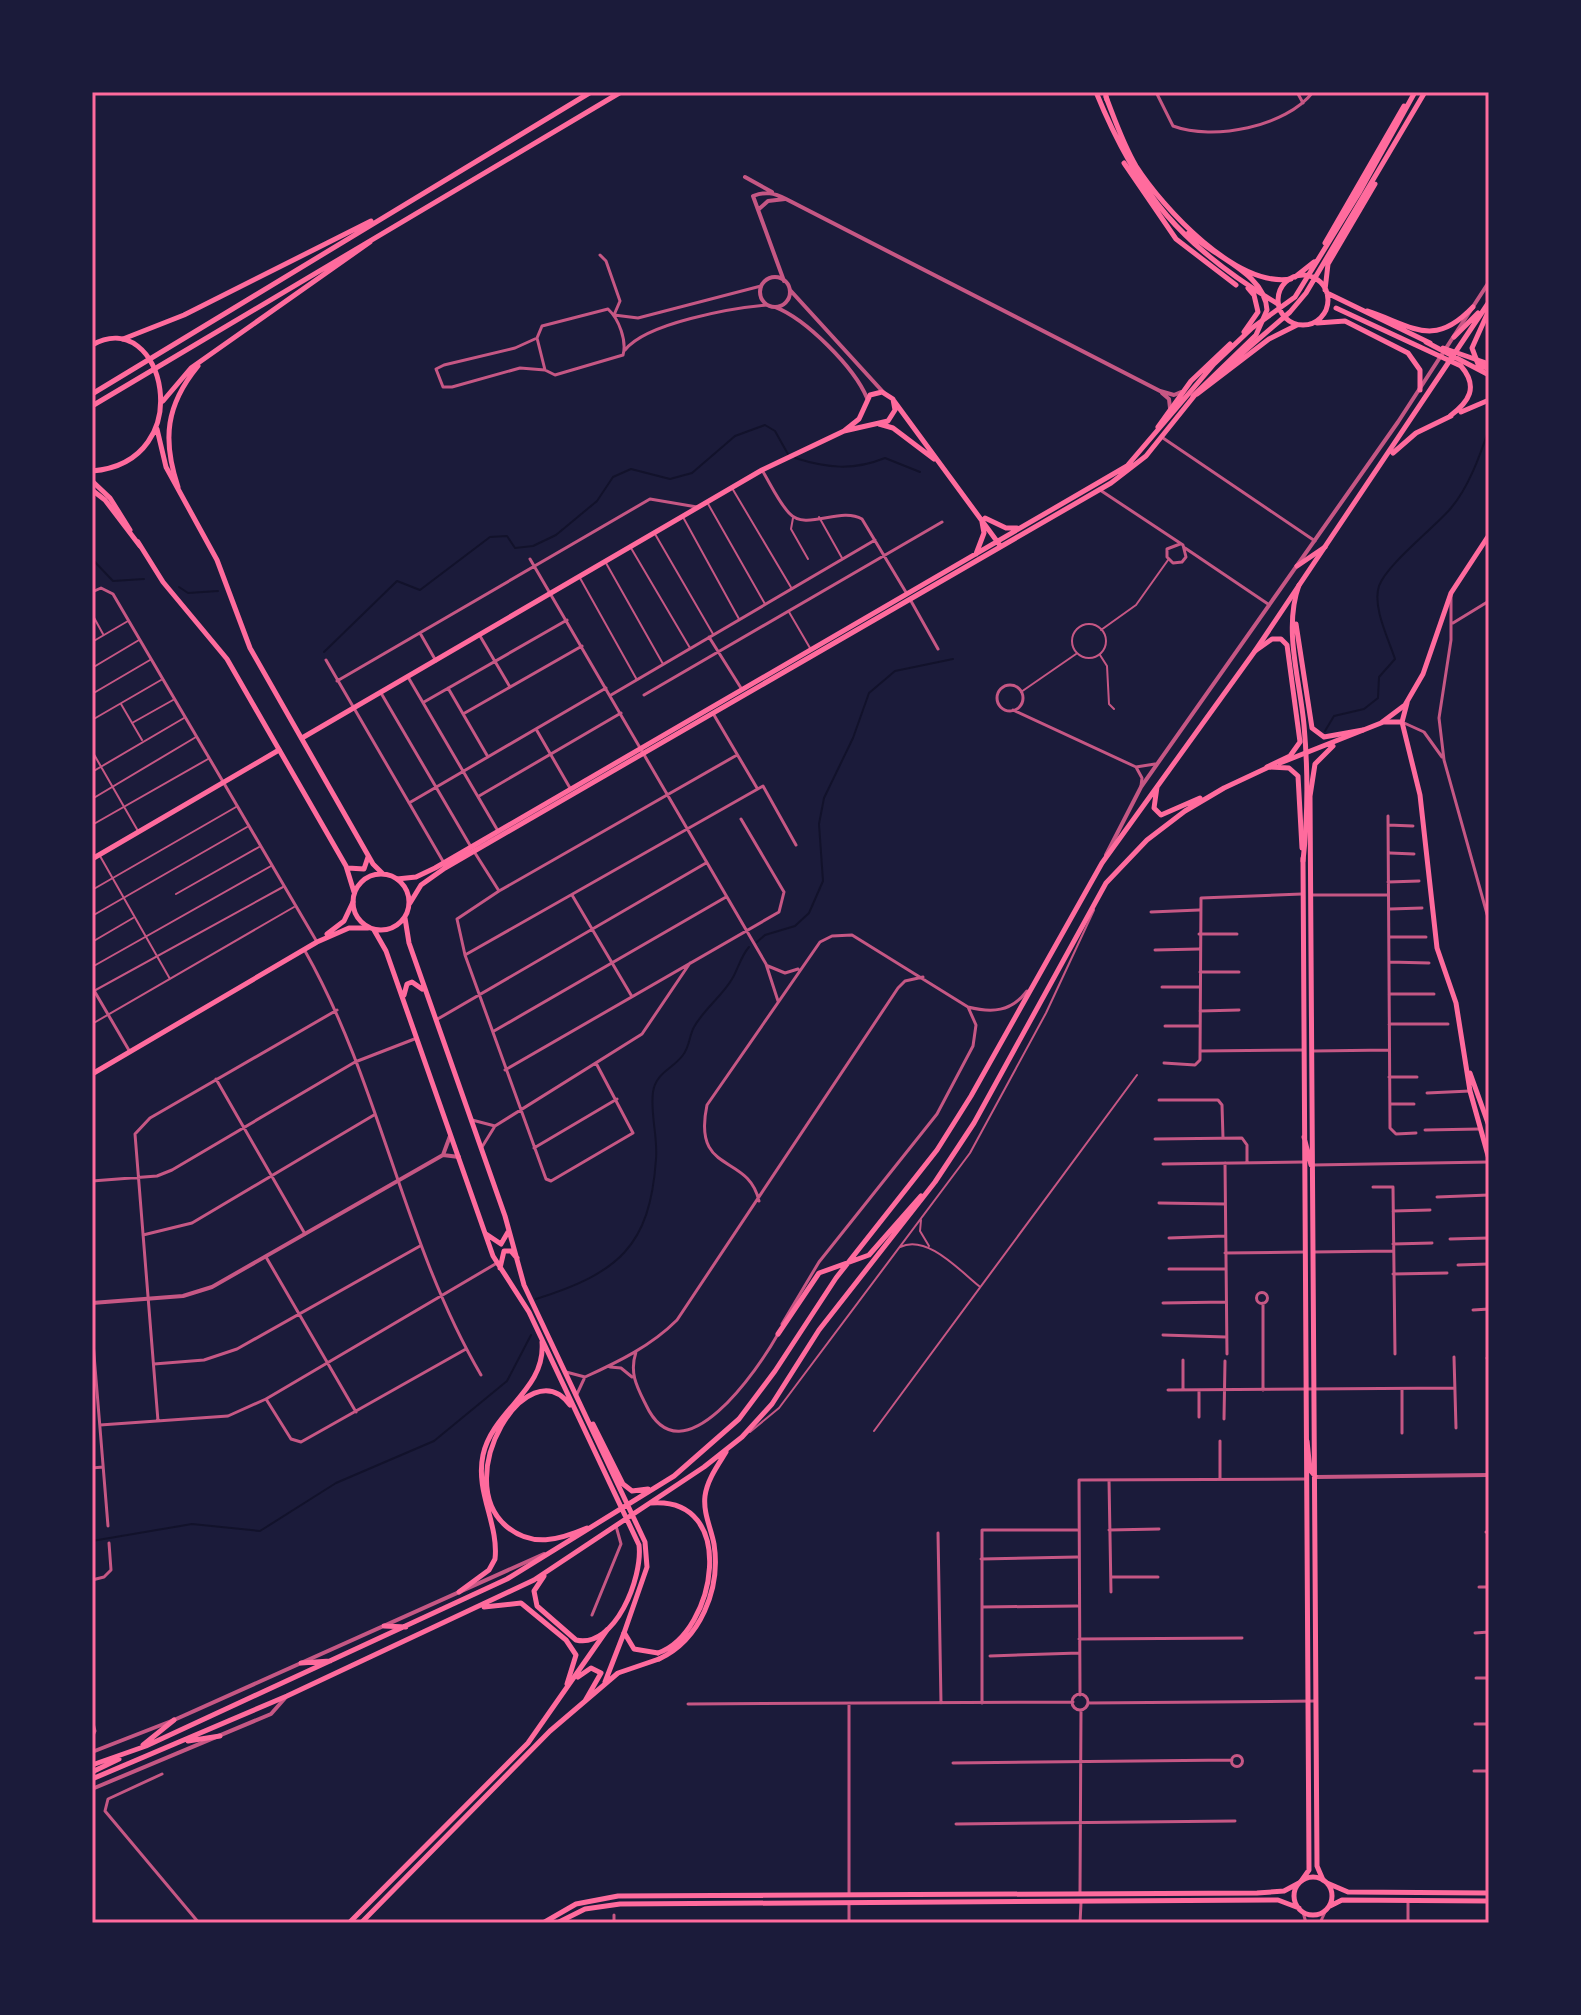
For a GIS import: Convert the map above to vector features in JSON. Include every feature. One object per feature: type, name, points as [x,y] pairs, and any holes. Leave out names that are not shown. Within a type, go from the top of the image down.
[{"type":"main road","points":[[92,394],[591,92]]},
{"type":"main road","points":[[92,406],[404,218],[621,92]]},
{"type":"main road","points":[[1096,92],[1113,136],[1135,175],[1199,251],[1253,293],[1258,306],[1257,318],[1191,381],[1150,442]]},
{"type":"main road","points":[[1104,92],[1135,163],[1175,215],[1205,248],[1261,289],[1266,315],[1256,335],[1222,369]]},
{"type":"main road","points":[[397,879],[416,877],[472,849],[1000,544],[1100,490],[1137,464],[1193,396],[1301,299],[1414,92]]},
{"type":"main road","points":[[1279,307],[1279,291],[1313,264],[1414,92]]},
{"type":"main road","points":[[1308,325],[1324,313],[1328,264],[1425,92]]},
{"type":"main road","points":[[743,693],[811,650],[909,597],[976,554],[1000,544],[1113,476],[1150,442],[1214,364],[1252,328],[1295,297],[1392,148]]},
{"type":"main road","points":[[92,345],[123,339],[184,315],[401,207]]},
{"type":"main road","points":[[1175,215],[1213,248],[1249,271],[1275,281],[1312,277],[1326,291],[1456,361],[1489,369]]},
{"type":"main road","points":[[163,401],[181,377],[202,361],[404,218]]},
{"type":"main road","points":[[1237,282],[1279,307],[1288,321],[1298,325],[1345,321],[1408,353],[1420,370],[1420,390]]},
{"type":"main road","points":[[1454,337],[1488,305]]},
{"type":"main road","points":[[1488,305],[1472,345],[1478,364],[1489,369]]},
{"type":"main road","points":[[92,1772],[473,1597],[653,1489],[710,1447],[750,1406],[836,1278],[944,1139],[1102,863],[1255,651],[1488,305]]},
{"type":"main road","points":[[1244,332],[1279,307]]},
{"type":"main road","points":[[1356,308],[1430,332],[1456,324],[1473,307]]},
{"type":"main road","points":[[1336,308],[1489,369]]},
{"type":"main road","points":[[1193,396],[1269,339],[1298,325]]},
{"type":"main road","points":[[123,339],[144,352],[158,377],[163,401],[157,429],[164,461],[217,560],[250,648],[368,854],[383,874],[397,879],[407,889],[410,903]]},
{"type":"main road","points":[[178,487],[168,451],[168,420],[178,393],[202,361]]},
{"type":"main road","points":[[1450,416],[1467,402],[1472,391],[1469,377],[1456,361]]},
{"type":"main road","points":[[844,431],[859,419],[867,398],[884,393],[907,414],[937,461],[980,513],[1000,544]]},
{"type":"main road","points":[[302,738],[762,470],[844,431],[893,416],[893,400]]},
{"type":"main road","points":[[1379,469],[1409,437],[1489,400]]},
{"type":"main road","points":[[864,406],[866,417],[903,435],[937,461]]},
{"type":"main road","points":[[92,471],[129,460],[157,429]]},
{"type":"main road","points":[[92,481],[116,505],[163,582],[227,659],[347,868],[354,892],[355,915],[383,943],[485,1234],[499,1266],[542,1338],[577,1414],[619,1492]]},
{"type":"main road","points":[[92,490],[105,500],[140,546]]},
{"type":"main road","points":[[980,513],[1006,528],[1026,526]]},
{"type":"main road","points":[[976,554],[984,533],[980,513]]},
{"type":"main road","points":[[1489,535],[1451,593],[1423,674],[1408,702],[1402,722],[1420,795],[1439,962],[1456,1003],[1470,1091],[1489,1161]]},
{"type":"main road","points":[[1297,566],[1325,547]]},
{"type":"main road","points":[[1299,585],[1293,607],[1304,728],[1306,823],[1302,894],[1309,1870],[1294,1896],[1301,1910]]},
{"type":"main road","points":[[1293,607],[1311,726],[1324,737],[1363,730]]},
{"type":"main road","points":[[1159,783],[1153,802],[1161,815],[1290,756],[1300,742],[1287,645],[1281,639],[1272,639],[1255,651]]},
{"type":"main road","points":[[1267,767],[1381,723],[1408,702]]},
{"type":"main road","points":[[1381,723],[1402,722]]},
{"type":"main road","points":[[1330,1906],[1333,1895],[1317,1866],[1311,895],[1313,773],[1318,759],[1340,741]]},
{"type":"main road","points":[[92,859],[279,750]]},
{"type":"main road","points":[[589,1701],[607,1677],[624,1633],[647,1567],[645,1542],[524,1285],[508,1226],[409,943],[405,918],[410,903],[428,879],[498,831],[643,752]]},
{"type":"main road","points":[[1267,767],[1289,768],[1298,776],[1303,861]]},
{"type":"main road","points":[[92,1779],[287,1696],[475,1609],[551,1570],[742,1437],[772,1404],[819,1330],[935,1182],[974,1123],[1095,898],[1125,860],[1147,840],[1216,792]]},
{"type":"main road","points":[[347,868],[364,869],[368,854]]},
{"type":"main road","points":[[354,892],[363,881],[383,874]]},
{"type":"main road","points":[[92,1074],[317,942],[344,921],[353,902]]},
{"type":"main road","points":[[317,942],[360,925],[371,929],[391,929],[405,918]]},
{"type":"main road","points":[[404,1000],[405,988],[412,982],[418,983],[427,997]]},
{"type":"main road","points":[[1303,1015],[1306,1044],[1312,1051]]},
{"type":"main road","points":[[1304,1050],[1312,1077]]},
{"type":"main road","points":[[1469,1072],[1489,1126]]},
{"type":"main road","points":[[1304,1137],[1312,1165]]},
{"type":"main road","points":[[1304,1162],[1309,1167],[1313,1191]]},
{"type":"main road","points":[[778,1334],[819,1273],[826,1267],[863,1259],[935,1182]]},
{"type":"main road","points":[[485,1234],[501,1244],[506,1240],[508,1226]]},
{"type":"main road","points":[[499,1266],[504,1251],[511,1251],[518,1258]]},
{"type":"main road","points":[[459,1592],[489,1570],[495,1559],[481,1482],[484,1453],[496,1424],[536,1378],[542,1361],[542,1338]]},
{"type":"main road","points":[[577,1414],[555,1391],[536,1391],[525,1399],[501,1425],[494,1439],[486,1468],[489,1497],[501,1522],[530,1539],[553,1541],[602,1521]]},
{"type":"main road","points":[[577,1398],[623,1484],[632,1491],[653,1489]]},
{"type":"main road","points":[[1306,1439],[1310,1470],[1316,1477]]},
{"type":"main road","points":[[361,1923],[544,1737],[618,1673],[668,1652],[691,1635],[710,1595],[714,1567],[702,1517],[706,1488],[727,1450]]},
{"type":"main road","points":[[1306,1479],[1312,1483],[1315,1513]]},
{"type":"main road","points":[[649,1504],[681,1506],[702,1517]]},
{"type":"main road","points":[[566,1692],[631,1595],[639,1575],[639,1545],[634,1523]]},
{"type":"main road","points":[[551,1570],[535,1586],[537,1606],[576,1640],[596,1639],[607,1630]]},
{"type":"main road","points":[[475,1609],[521,1603],[566,1640],[576,1655],[576,1663],[559,1700]]},
{"type":"main road","points":[[384,1626],[407,1627]]},
{"type":"main road","points":[[624,1633],[634,1649],[659,1656]]},
{"type":"main road","points":[[301,1663],[335,1660]]},
{"type":"main road","points":[[349,1923],[511,1761],[588,1668],[595,1668],[601,1673],[593,1691],[573,1714]]},
{"type":"main road","points":[[136,1750],[174,1720]]},
{"type":"main road","points":[[179,1743],[220,1736]]},
{"type":"main road","points":[[92,1765],[127,1754]]},
{"type":"main road","points":[[557,1923],[585,1909],[620,1904],[1278,1892],[1313,1877],[1348,1892],[1489,1893]]},
{"type":"main road","points":[[543,1923],[576,1904],[607,1896],[1284,1900],[1315,1915],[1342,1900],[1489,1901]]},
{"type":"street","points":[[1156,92],[1173,126],[1248,128],[1269,123],[1303,104],[1313,92]]},
{"type":"street","points":[[1297,92],[1303,104]]},
{"type":"street","points":[[745,177],[1160,391],[1177,395],[1191,381]]},
{"type":"street","points":[[774,193],[753,196],[784,281],[884,393]]},
{"type":"street","points":[[759,209],[768,201],[786,199]]},
{"type":"street","points":[[600,255],[606,261],[620,301],[614,315]]},
{"type":"street","points":[[614,315],[638,318],[761,286],[772,277],[778,265]]},
{"type":"street","points":[[772,277],[784,281]]},
{"type":"street","points":[[1102,863],[1141,787],[1420,390],[1489,282]]},
{"type":"street","points":[[761,286],[760,297],[767,305]]},
{"type":"street","points":[[775,307],[786,302],[790,290]]},
{"type":"street","points":[[537,338],[515,348],[444,365],[436,369],[438,381],[443,387],[452,387],[520,368],[545,370],[555,375],[619,359],[642,334],[741,308],[767,305],[804,323],[857,378],[867,398]]},
{"type":"street","points":[[545,370],[537,338],[542,326],[608,309],[614,315],[625,350]]},
{"type":"street","points":[[1160,391],[1171,404],[1168,413]]},
{"type":"street","points":[[1162,437],[1315,541]]},
{"type":"street","points":[[762,470],[800,520],[853,513],[862,519],[938,649]]},
{"type":"street","points":[[732,487],[792,589]]},
{"type":"street","points":[[1100,490],[1268,604]]},
{"type":"street","points":[[337,681],[650,499],[697,507]]},
{"type":"street","points":[[706,501],[765,604]]},
{"type":"street","points":[[683,516],[739,619]]},
{"type":"street","points":[[794,516],[791,529],[808,559]]},
{"type":"street","points":[[819,517],[843,559]]},
{"type":"street","points":[[644,695],[942,522]]},
{"type":"street","points":[[655,533],[743,693]]},
{"type":"street","points":[[1101,630],[1136,605],[1168,559],[1169,547],[1164,533]]},
{"type":"street","points":[[611,695],[875,540]]},
{"type":"street","points":[[1169,547],[1180,544]]},
{"type":"street","points":[[630,547],[690,648]]},
{"type":"street","points":[[1185,548],[1185,560]]},
{"type":"street","points":[[1168,559],[1176,563],[1200,558]]},
{"type":"street","points":[[530,559],[766,964],[778,1001]]},
{"type":"street","points":[[605,562],[663,664]]},
{"type":"street","points":[[579,577],[637,680]]},
{"type":"street","points":[[92,592],[101,588],[113,594],[317,942]]},
{"type":"street","points":[[1451,593],[1453,623],[1439,718],[1444,760],[1489,921]]},
{"type":"street","points":[[1453,623],[1489,601]]},
{"type":"street","points":[[788,611],[811,650]]},
{"type":"street","points":[[92,614],[104,635]]},
{"type":"street","points":[[423,703],[567,620]]},
{"type":"street","points":[[92,642],[128,621]]},
{"type":"street","points":[[1090,624],[1101,630],[1105,643],[1099,654],[1087,658],[1077,653],[1072,642],[1077,629],[1090,624]]},
{"type":"street","points":[[420,633],[436,661]]},
{"type":"street","points":[[480,636],[510,687]]},
{"type":"street","points":[[92,668],[140,640]]},
{"type":"street","points":[[463,714],[582,646]]},
{"type":"street","points":[[1021,692],[1077,653]]},
{"type":"street","points":[[1099,654],[1107,666],[1109,704],[1114,709]]},
{"type":"street","points":[[92,694],[150,660]]},
{"type":"street","points":[[326,660],[444,863]]},
{"type":"street","points":[[408,677],[498,831]]},
{"type":"street","points":[[92,720],[161,680]]},
{"type":"street","points":[[1021,692],[1009,685],[998,693],[1000,706],[1026,714],[1136,767],[1142,778],[1141,787]]},
{"type":"street","points":[[448,688],[488,757]]},
{"type":"street","points":[[409,803],[606,688]]},
{"type":"street","points":[[1021,692],[1026,714]]},
{"type":"street","points":[[381,693],[499,891]]},
{"type":"street","points":[[132,723],[174,699]]},
{"type":"street","points":[[1013,710],[1022,701]]},
{"type":"street","points":[[121,703],[144,742]]},
{"type":"street","points":[[711,711],[757,789]]},
{"type":"street","points":[[478,796],[621,713]]},
{"type":"street","points":[[92,772],[185,718]]},
{"type":"street","points":[[1402,722],[1424,732],[1444,760]]},
{"type":"street","points":[[536,729],[571,789]]},
{"type":"street","points":[[92,799],[196,737]]},
{"type":"street","points":[[92,751],[138,832]]},
{"type":"street","points":[[596,1063],[633,1133],[555,1180],[546,1179],[465,955],[457,919],[499,891],[737,755]]},
{"type":"street","points":[[92,825],[208,759]]},
{"type":"street","points":[[1136,767],[1158,762]]},
{"type":"street","points":[[465,955],[763,786],[796,845]]},
{"type":"street","points":[[92,890],[236,807]]},
{"type":"street","points":[[1388,816],[1392,1131],[1416,1133]]},
{"type":"street","points":[[505,1070],[779,912],[784,897],[741,819]]},
{"type":"street","points":[[1388,825],[1413,826]]},
{"type":"street","points":[[92,916],[248,826]]},
{"type":"street","points":[[176,894],[259,847]]},
{"type":"street","points":[[1388,853],[1414,854]]},
{"type":"street","points":[[99,855],[170,979]]},
{"type":"street","points":[[436,1020],[707,863]]},
{"type":"street","points":[[92,967],[271,866]]},
{"type":"street","points":[[1388,882],[1419,881]]},
{"type":"street","points":[[130,1052],[93,991],[283,887]]},
{"type":"street","points":[[1164,1063],[1199,1064],[1201,898],[1302,894]]},
{"type":"street","points":[[572,895],[631,996]]},
{"type":"street","points":[[1311,895],[1388,895]]},
{"type":"street","points":[[493,1031],[726,897]]},
{"type":"street","points":[[742,1437],[779,1408],[970,1153],[1085,934],[1095,898]]},
{"type":"street","points":[[92,1022],[294,907]]},
{"type":"street","points":[[1389,909],[1422,908]]},
{"type":"street","points":[[1151,912],[1199,910]]},
{"type":"street","points":[[92,942],[135,917]]},
{"type":"street","points":[[759,1201],[750,1180],[712,1154],[702,1127],[707,1105],[803,964],[826,937],[846,934],[864,940],[968,1007],[1003,1009],[1015,1004],[1028,991]]},
{"type":"street","points":[[1199,934],[1237,934]]},
{"type":"street","points":[[1389,937],[1426,937]]},
{"type":"street","points":[[1155,950],[1199,949]]},
{"type":"street","points":[[304,950],[337,1010],[439,1297],[481,1375]]},
{"type":"street","points":[[482,1149],[495,1126],[642,1034],[692,960]]},
{"type":"street","points":[[1389,962],[1429,963]]},
{"type":"street","points":[[766,964],[785,973],[803,964]]},
{"type":"street","points":[[1200,972],[1239,972]]},
{"type":"street","points":[[564,1371],[585,1377],[636,1352],[677,1320],[898,988],[905,981],[923,977]]},
{"type":"street","points":[[1162,987],[1199,987]]},
{"type":"street","points":[[1389,994],[1434,994]]},
{"type":"street","points":[[607,1367],[621,1368],[633,1378],[656,1422],[670,1429],[688,1430],[713,1417],[746,1384],[778,1334],[798,1291],[937,1114],[977,1034],[968,1007]]},
{"type":"street","points":[[158,1421],[135,1134],[140,1125],[337,1010]]},
{"type":"street","points":[[1200,1011],[1239,1010]]},
{"type":"street","points":[[1389,1024],[1448,1024]]},
{"type":"street","points":[[1165,1026],[1199,1026]]},
{"type":"street","points":[[92,1181],[137,1178],[172,1170],[355,1062],[417,1038]]},
{"type":"street","points":[[1200,1051],[1304,1050]]},
{"type":"street","points":[[1312,1051],[1389,1050]]},
{"type":"street","points":[[874,1431],[1137,1075]]},
{"type":"street","points":[[1389,1077],[1417,1077]]},
{"type":"street","points":[[216,1079],[305,1234]]},
{"type":"street","points":[[1427,1093],[1470,1091]]},
{"type":"street","points":[[534,1148],[617,1099]]},
{"type":"street","points":[[1159,1100],[1218,1100],[1222,1105],[1223,1138]]},
{"type":"street","points":[[1390,1104],[1414,1104]]},
{"type":"street","points":[[143,1235],[192,1223],[374,1115]]},
{"type":"street","points":[[471,1120],[495,1126]]},
{"type":"street","points":[[1425,1130],[1480,1129]]},
{"type":"street","points":[[443,1155],[451,1133]]},
{"type":"street","points":[[1155,1139],[1223,1138],[1245,1141],[1248,1162]]},
{"type":"street","points":[[92,1303],[183,1296],[212,1287],[443,1155],[459,1157]]},
{"type":"street","points":[[1312,1165],[1489,1161]]},
{"type":"street","points":[[1163,1164],[1304,1162]]},
{"type":"street","points":[[1225,1163],[1227,1354]]},
{"type":"street","points":[[1373,1187],[1393,1187],[1395,1354]]},
{"type":"street","points":[[1437,1197],[1489,1195]]},
{"type":"street","points":[[1159,1203],[1225,1204]]},
{"type":"street","points":[[1393,1211],[1430,1210]]},
{"type":"street","points":[[926,1212],[919,1227],[933,1250]]},
{"type":"street","points":[[1169,1238],[1225,1236]]},
{"type":"street","points":[[1450,1239],[1489,1238]]},
{"type":"street","points":[[899,1248],[918,1243],[933,1250],[981,1287]]},
{"type":"street","points":[[1393,1244],[1432,1243]]},
{"type":"street","points":[[154,1364],[220,1356],[420,1246]]},
{"type":"street","points":[[1313,1252],[1393,1251]]},
{"type":"street","points":[[1225,1253],[1305,1252]]},
{"type":"street","points":[[266,1257],[356,1412]]},
{"type":"street","points":[[1458,1265],[1489,1264]]},
{"type":"street","points":[[100,1425],[228,1416],[266,1399],[439,1297],[499,1266]]},
{"type":"street","points":[[1169,1269],[1226,1269]]},
{"type":"street","points":[[1393,1274],[1447,1273]]},
{"type":"street","points":[[1163,1303],[1226,1302]]},
{"type":"street","points":[[1263,1303],[1263,1390]]},
{"type":"street","points":[[1473,1310],[1489,1309]]},
{"type":"street","points":[[92,1330],[108,1526]]},
{"type":"street","points":[[1163,1335],[1226,1337]]},
{"type":"street","points":[[266,1399],[291,1439],[301,1442],[466,1349]]},
{"type":"street","points":[[633,1378],[636,1352]]},
{"type":"street","points":[[1454,1357],[1456,1428]]},
{"type":"street","points":[[1183,1360],[1183,1390]]},
{"type":"street","points":[[1224,1419],[1225,1361]]},
{"type":"street","points":[[577,1398],[585,1377]]},
{"type":"street","points":[[1168,1390],[1455,1388]]},
{"type":"street","points":[[1402,1389],[1402,1433]]},
{"type":"street","points":[[1199,1390],[1199,1417]]},
{"type":"street","points":[[92,1414],[99,1413]]},
{"type":"street","points":[[1220,1441],[1220,1479]]},
{"type":"street","points":[[92,1468],[103,1467]]},
{"type":"street","points":[[1316,1477],[1489,1475]]},
{"type":"street","points":[[1088,1703],[1080,1695],[1077,1483],[1083,1479],[1306,1479]]},
{"type":"street","points":[[1109,1480],[1111,1592]]},
{"type":"street","points":[[592,1615],[621,1544],[616,1526]]},
{"type":"street","points":[[1109,1530],[1159,1529]]},
{"type":"street","points":[[982,1703],[982,1530],[1077,1530]]},
{"type":"street","points":[[938,1533],[941,1703]]},
{"type":"street","points":[[92,1580],[109,1575],[112,1564],[109,1543]]},
{"type":"street","points":[[92,1752],[174,1720],[564,1545]]},
{"type":"street","points":[[981,1559],[1077,1557]]},
{"type":"street","points":[[1111,1577],[1158,1577]]},
{"type":"street","points":[[1479,1587],[1489,1587]]},
{"type":"street","points":[[982,1607],[1077,1606]]},
{"type":"street","points":[[1475,1633],[1489,1632]]},
{"type":"street","points":[[1079,1639],[1242,1638]]},
{"type":"street","points":[[990,1656],[1079,1653]]},
{"type":"street","points":[[1476,1678],[1489,1678]]},
{"type":"street","points":[[688,1704],[1073,1702],[1080,1695]]},
{"type":"street","points":[[92,1789],[271,1714],[287,1696]]},
{"type":"street","points":[[1080,1894],[1081,1710],[1088,1703],[1316,1701]]},
{"type":"street","points":[[1073,1702],[1081,1710]]},
{"type":"street","points":[[849,1704],[849,1923]]},
{"type":"street","points":[[92,1719],[95,1731],[92,1738]]},
{"type":"street","points":[[1475,1724],[1489,1724]]},
{"type":"street","points":[[953,1763],[1232,1760]]},
{"type":"street","points":[[1474,1771],[1489,1771]]},
{"type":"street","points":[[162,1774],[108,1799],[105,1811],[199,1923]]},
{"type":"street","points":[[956,1824],[1235,1821]]},
{"type":"street","points":[[1080,1923],[1081,1901]]},
{"type":"street","points":[[1408,1902],[1408,1923]]},
{"type":"street","points":[[1301,1910],[1306,1923]]},
{"type":"street","points":[[1320,1923],[1325,1912]]},
{"type":"street","points":[[614,1915],[614,1923]]},
{"type":"waterway","points":[[324,652],[397,581],[420,590],[490,537],[507,536],[515,548],[533,546],[556,535],[597,501],[613,477],[631,469],[670,479],[692,473],[735,436],[765,425],[775,431],[789,456]]},
{"type":"waterway","points":[[1325,731],[1334,716],[1364,709],[1378,698],[1379,677],[1395,659],[1379,613],[1379,586],[1391,567],[1457,500],[1489,429]]},
{"type":"waterway","points":[[795,458],[840,467],[885,458],[920,472]]},
{"type":"waterway","points":[[92,559],[113,581],[144,579]]},
{"type":"waterway","points":[[179,587],[188,593],[218,591]]},
{"type":"waterway","points":[[757,942],[765,935],[795,926],[809,913],[823,881],[819,824],[824,798],[853,738],[869,693],[895,671],[953,659]]},
{"type":"waterway","points":[[536,1299],[588,1279],[624,1252],[637,1235],[652,1189],[656,1151],[652,1108],[655,1085],[661,1075],[683,1055],[694,1027],[728,985],[749,947]]},
{"type":"waterway","points":[[92,1541],[192,1524],[260,1531],[336,1483],[434,1441],[507,1381],[531,1335]]}]
